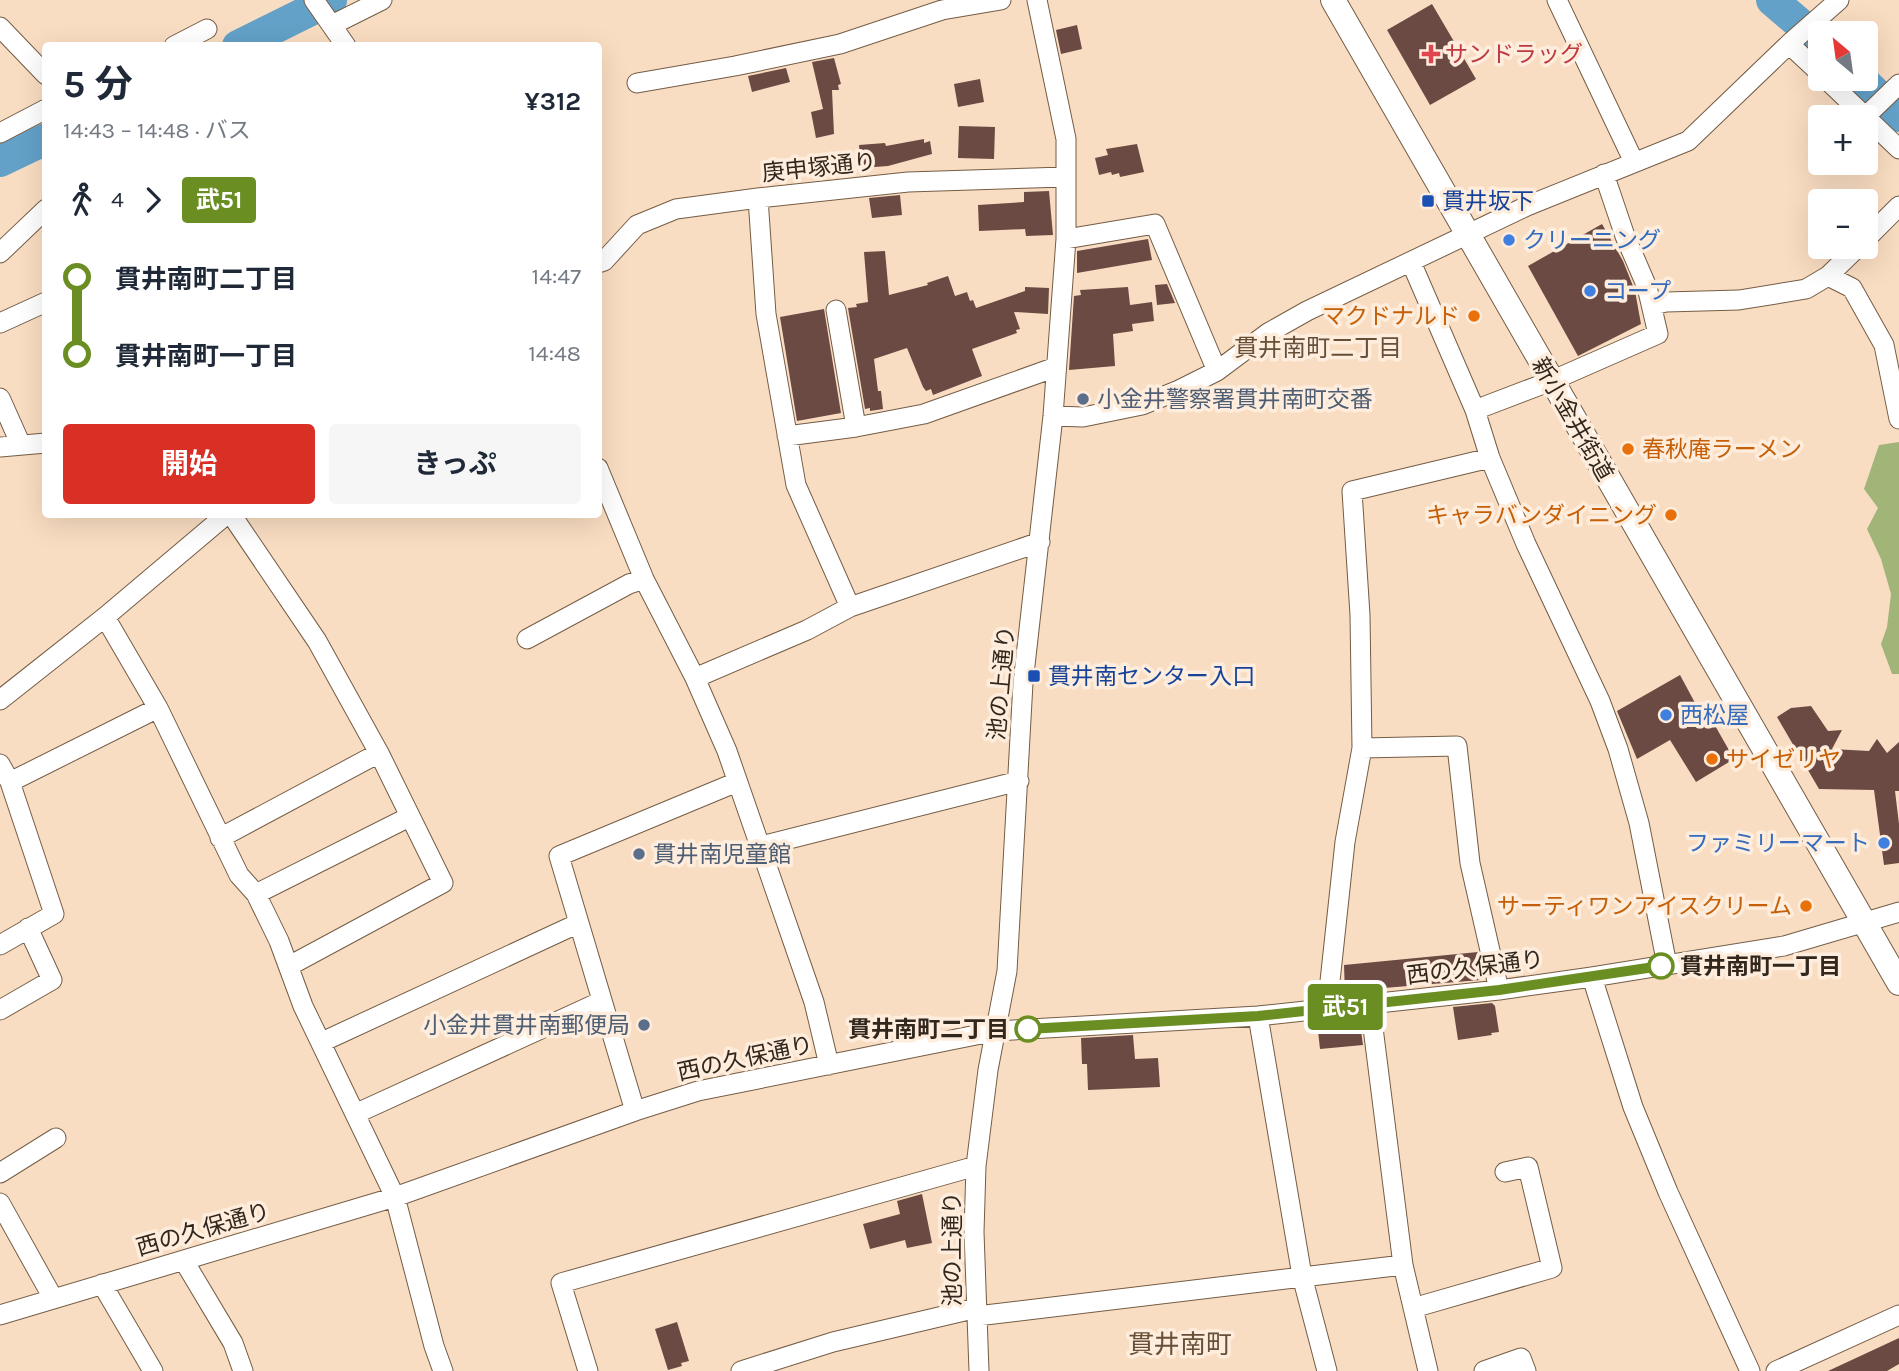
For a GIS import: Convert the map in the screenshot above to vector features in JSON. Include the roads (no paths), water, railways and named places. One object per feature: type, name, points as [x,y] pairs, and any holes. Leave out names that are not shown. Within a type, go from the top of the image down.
[{"type":"main road","name":"新小金井街道","points":[[1333,0],[1899,983]]},
{"type":"street","points":[[314,0],[343,42]]},
{"type":"street","points":[[332,25],[382,0]]},
{"type":"street","points":[[637,83],[840,44],[942,10],[1001,0]]},
{"type":"street","name":"池の上通り","points":[[979,1371],[974,1232],[976,1166],[1007,971],[1023,683],[1053,416],[1066,239],[1066,139],[1037,0]]},
{"type":"street","points":[[1557,0],[1634,162]]},
{"type":"street","points":[[1053,416],[1083,417],[1142,405],[1217,371],[1292,318],[1527,205],[1688,141],[1839,0]]},
{"type":"street","points":[[0,27],[42,71]]},
{"type":"street","points":[[182,42],[207,29]]},
{"type":"street","points":[[1790,43],[1808,61]]},
{"type":"street","points":[[1877,105],[1898,85]]},
{"type":"street","points":[[1840,91],[1857,105]]},
{"type":"street","points":[[0,133],[42,110]]},
{"type":"street","points":[[1878,125],[1899,149]]},
{"type":"street","points":[[1475,410],[1551,381],[1658,334],[1653,305],[1604,174]]},
{"type":"street","name":"庚申塚通り","points":[[602,262],[637,225],[676,209],[908,182],[1065,177]]},
{"type":"street","points":[[758,198],[766,314],[796,485],[850,607]]},
{"type":"street","points":[[1878,227],[1899,206]]},
{"type":"street","points":[[0,253],[42,213]]},
{"type":"street","points":[[1066,239],[1155,224],[1217,371]]},
{"type":"street","points":[[1653,305],[1666,302],[1739,300],[1806,289],[1828,276],[1846,259]]},
{"type":"street","points":[[1412,262],[1475,410],[1490,458],[1545,587],[1600,701],[1618,749],[1639,823],[1667,965]]},
{"type":"street","points":[[1828,276],[1852,288],[1884,345],[1899,419]]},
{"type":"street","points":[[0,323],[42,304]]},
{"type":"street","points":[[836,310],[856,427]]},
{"type":"street","points":[[787,436],[924,414],[1056,367]]},
{"type":"street","points":[[0,398],[21,445]]},
{"type":"street","points":[[0,447],[42,443]]},
{"type":"street","points":[[1327,1009],[1345,842],[1362,748],[1360,615],[1352,491],[1490,458]]},
{"type":"street","points":[[602,478],[644,579],[695,678],[727,751],[814,1002],[830,1065]]},
{"type":"street","points":[[0,700],[224,518]]},
{"type":"street","points":[[232,518],[317,641],[379,753],[443,883],[289,966]]},
{"type":"street","points":[[695,678],[807,630],[850,607],[1040,542]]},
{"type":"street","points":[[527,639],[644,579]]},
{"type":"street","points":[[105,617],[158,708],[239,875],[256,894],[289,966],[303,1006],[395,1198],[443,1371]]},
{"type":"street","points":[[10,782],[158,708]]},
{"type":"street","points":[[1362,748],[1457,746],[1470,863],[1499,990]]},
{"type":"street","points":[[220,838],[379,753]]},
{"type":"street","points":[[0,764],[10,782],[54,914],[0,945]]},
{"type":"street","points":[[761,846],[1019,781]]},
{"type":"street","points":[[635,1111],[559,856],[737,782]]},
{"type":"street","points":[[256,894],[410,817]]},
{"type":"street","name":"西の久保通り","points":[[0,1315],[395,1198],[635,1111],[698,1091],[996,1031],[1258,1016],[1499,990],[1592,977],[1784,946],[1899,912]]},
{"type":"street","points":[[322,1042],[579,923]]},
{"type":"street","points":[[0,1010],[52,980],[28,928]]},
{"type":"street","points":[[1592,977],[1633,1107],[1674,1205],[1750,1371]]},
{"type":"street","points":[[355,1114],[602,1001]]},
{"type":"street","points":[[1370,1004],[1403,1265],[1428,1371]]},
{"type":"street","points":[[1258,1016],[1302,1276],[1326,1371]]},
{"type":"street","points":[[0,1173],[56,1138]]},
{"type":"street","points":[[589,1371],[561,1283],[976,1166]]},
{"type":"street","points":[[1413,1308],[1552,1268],[1528,1167],[1505,1172]]},
{"type":"street","points":[[0,1203],[52,1298]]},
{"type":"street","points":[[184,1261],[233,1343],[243,1371]]},
{"type":"street","points":[[741,1371],[833,1342],[977,1312],[1403,1265]]},
{"type":"street","points":[[102,1284],[153,1371]]},
{"type":"street","points":[[1776,1371],[1899,1315]]},
{"type":"street","points":[[1484,1371],[1521,1359],[1526,1371]]},
{"type":"waterway","points":[[246,42],[331,0]]},
{"type":"waterway","points":[[1772,0],[1808,31]]},
{"type":"waterway","points":[[1873,91],[1899,116]]},
{"type":"waterway","points":[[0,161],[42,141]]},
{"type":"place","name":"サンドラッグ","points":[[1431,54]]},
{"type":"place","name":"貫井坂下","points":[[1428,201]]},
{"type":"place","name":"クリーニング","points":[[1509,240]]},
{"type":"place","name":"コープ","points":[[1590,291]]},
{"type":"place","name":"マクドナルド","points":[[1474,316]]},
{"type":"place","name":"小金井警察署貫井南町交番","points":[[1083,399]]},
{"type":"place","name":"春秋庵ラーメン","points":[[1628,449]]},
{"type":"place","name":"キャラバンダイニング","points":[[1671,515]]},
{"type":"place","name":"貫井南センター入口","points":[[1034,676]]},
{"type":"place","name":"西松屋","points":[[1666,715]]},
{"type":"place","name":"サイゼリヤ","points":[[1712,759]]},
{"type":"place","name":"ファミリーマート","points":[[1884,843]]},
{"type":"place","name":"貫井南児童館","points":[[639,854]]},
{"type":"place","name":"サーティワンアイスクリーム","points":[[1806,906]]},
{"type":"place","name":"貫井南町一丁目","points":[[1661,966]]},
{"type":"place","name":"小金井貫井南郵便局","points":[[644,1025]]},
{"type":"place","name":"貫井南町二丁目","points":[[1028,1029]]},
{"type":"district","name":"貫井南町二丁目","points":[[1318,348]]},
{"type":"district","name":"貫井南町","points":[[1180,1344]]}]
